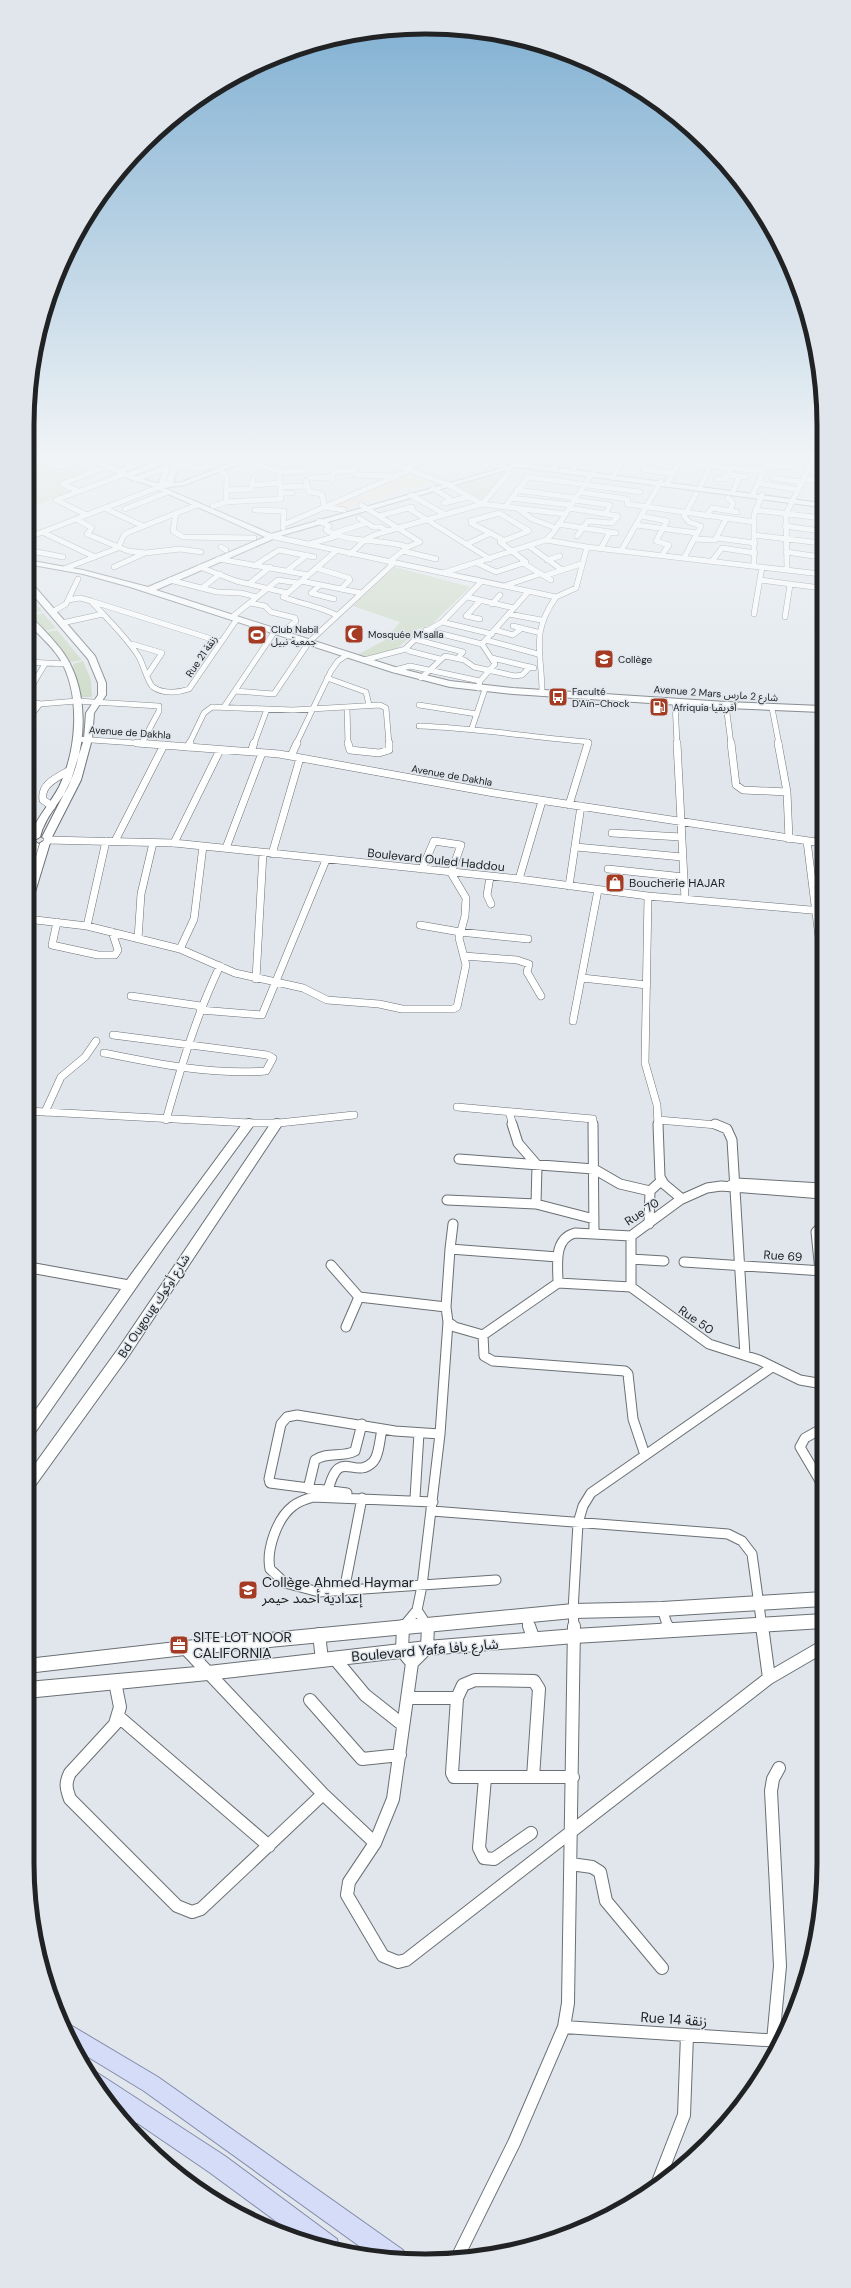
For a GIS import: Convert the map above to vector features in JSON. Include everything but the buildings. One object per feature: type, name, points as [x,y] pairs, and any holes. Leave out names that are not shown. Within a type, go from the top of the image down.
[{"type":"main road","points":[[75,2038],[151,2084],[385,2252]]},
{"type":"main road","points":[[106,2089],[142,2112],[291,2228],[303,2234]]},
{"type":"street","points":[[66,568],[82,562]]},
{"type":"street","points":[[114,568],[127,562]]},
{"type":"street","points":[[145,589],[197,562]]},
{"type":"street","points":[[145,589],[212,562]]},
{"type":"street","points":[[233,562],[288,570],[308,575]]},
{"type":"street","points":[[254,566],[260,562]]},
{"type":"street","points":[[288,570],[298,562]]},
{"type":"street","points":[[285,594],[323,562]]},
{"type":"street","points":[[386,562],[556,597],[574,590],[581,564]]},
{"type":"street","points":[[442,573],[479,562]]},
{"type":"street","points":[[550,562],[562,570]]},
{"type":"street","points":[[718,562],[817,573]]},
{"type":"street","points":[[754,562],[754,566]]},
{"type":"street","points":[[787,562],[787,569]]},
{"type":"street","name":"Avenue 2 Mars شارع 2 مارس","points":[[34,563],[66,568],[145,589],[421,678],[542,693],[772,708],[817,709]]},
{"type":"street","points":[[235,691],[274,694],[309,642],[392,563]]},
{"type":"street","points":[[476,563],[496,572],[523,563],[551,580]]},
{"type":"street","points":[[504,586],[581,564]]},
{"type":"street","points":[[34,567],[44,565]]},
{"type":"street","points":[[200,567],[249,584],[268,588],[285,594]]},
{"type":"street","points":[[249,584],[270,567]]},
{"type":"street","points":[[754,614],[762,567]]},
{"type":"street","points":[[316,568],[341,574],[349,578],[350,580],[341,589]]},
{"type":"street","points":[[202,588],[220,574]]},
{"type":"street","points":[[52,612],[63,607],[78,579]]},
{"type":"street","name":"Rue 21 زنقة","points":[[148,674],[151,685],[161,690],[179,692],[186,690],[192,685],[235,618],[250,603],[276,581],[282,579],[300,582]]},
{"type":"street","points":[[170,580],[202,588],[257,597]]},
{"type":"street","points":[[760,580],[817,588]]},
{"type":"street","points":[[300,582],[361,593]]},
{"type":"street","points":[[364,660],[406,649],[414,639],[426,630],[442,622],[481,582]]},
{"type":"street","points":[[320,585],[312,593],[331,599],[322,609]]},
{"type":"street","points":[[785,617],[790,585]]},
{"type":"street","points":[[34,591],[92,658],[98,670],[102,691],[98,702],[90,713],[88,739],[76,780],[46,840],[34,879]]},
{"type":"street","points":[[482,644],[529,591]]},
{"type":"street","points":[[224,707],[278,632],[296,620],[292,609],[284,598],[285,594]]},
{"type":"street","points":[[492,604],[500,595]]},
{"type":"street","points":[[467,597],[492,604],[527,606]]},
{"type":"street","points":[[542,693],[537,632],[541,620],[556,597]]},
{"type":"street","points":[[68,600],[80,598],[91,601],[221,642]]},
{"type":"street","points":[[91,601],[132,644],[144,662],[148,674]]},
{"type":"street","points":[[480,601],[466,616],[480,620]]},
{"type":"street","points":[[250,603],[265,606],[271,612],[292,609],[322,609],[336,615]]},
{"type":"street","points":[[62,623],[103,614]]},
{"type":"street","points":[[509,614],[541,620]]},
{"type":"street","points":[[470,629],[484,615]]},
{"type":"street","points":[[442,622],[470,629],[513,634],[522,628]]},
{"type":"street","points":[[34,626],[66,664],[77,701],[77,739],[70,770],[52,806],[34,837]]},
{"type":"street","points":[[513,626],[537,632]]},
{"type":"street","points":[[426,630],[482,644],[495,664],[481,686],[477,714],[472,728]]},
{"type":"street","points":[[414,639],[461,651],[463,652],[460,656]]},
{"type":"street","points":[[486,640],[538,654]]},
{"type":"street","points":[[132,644],[153,649],[162,654],[148,674]]},
{"type":"street","points":[[406,649],[440,659]]},
{"type":"street","points":[[291,756],[334,665],[347,655]]},
{"type":"street","points":[[421,678],[440,659],[447,656],[460,656],[474,667],[512,675],[520,676],[530,667]]},
{"type":"street","points":[[492,658],[541,669]]},
{"type":"street","points":[[34,663],[66,664]]},
{"type":"street","points":[[34,682],[45,664]]},
{"type":"street","points":[[395,670],[410,666],[429,670],[481,686]]},
{"type":"street","points":[[327,678],[366,692],[369,705]]},
{"type":"street","points":[[34,703],[40,704],[77,701],[159,706],[159,711],[142,743]]},
{"type":"street","points":[[675,702],[685,899]]},
{"type":"street","points":[[34,711],[40,704]]},
{"type":"street","points":[[188,747],[204,713],[210,708],[313,709],[369,705],[383,705],[386,708],[390,748],[387,751],[363,753],[350,750],[348,747],[347,707]]},
{"type":"street","points":[[419,705],[477,714]]},
{"type":"street","points":[[726,705],[736,785],[743,790],[787,792]]},
{"type":"street","points":[[772,708],[787,792],[790,839]]},
{"type":"street","points":[[251,752],[267,709]]},
{"type":"street","points":[[419,726],[472,728],[502,734],[588,742],[569,805]]},
{"type":"street","name":"Avenue de Dakhla","points":[[77,739],[291,756],[542,801],[817,843]]},
{"type":"street","points":[[115,841],[164,745]]},
{"type":"street","points":[[174,844],[220,750]]},
{"type":"street","points":[[226,848],[262,753]]},
{"type":"street","points":[[272,854],[300,758]]},
{"type":"street","points":[[52,806],[43,800],[42,794],[49,782],[70,770]]},
{"type":"street","points":[[519,879],[542,801]]},
{"type":"street","points":[[569,886],[576,847],[580,806]]},
{"type":"street","points":[[612,833],[681,837]]},
{"type":"street","points":[[34,840],[46,840]]},
{"type":"street","name":"Boulevard Ouled Haddou","points":[[46,840],[115,841],[226,848],[326,860],[519,879],[648,896],[817,910]]},
{"type":"street","points":[[34,920],[87,926],[180,949],[256,979],[306,989],[327,1000],[380,1004],[402,1009],[453,1009],[457,1007],[465,972],[460,932],[466,898],[451,873],[461,845],[438,840],[433,842],[422,870]]},
{"type":"street","points":[[87,926],[106,841]]},
{"type":"street","points":[[807,841],[817,898]]},
{"type":"street","points":[[138,939],[141,894],[153,843]]},
{"type":"street","points":[[180,949],[194,919],[203,846]]},
{"type":"street","points":[[576,847],[682,857]]},
{"type":"street","points":[[256,979],[263,853]]},
{"type":"street","points":[[131,996],[200,1008],[261,1016],[277,984],[289,949],[326,860]]},
{"type":"street","points":[[608,869],[684,877]]},
{"type":"street","points":[[490,876],[487,895],[491,904]]},
{"type":"street","points":[[573,1021],[598,890]]},
{"type":"street","points":[[648,896],[645,1063],[657,1104],[662,1181],[682,1199]]},
{"type":"street","points":[[57,922],[52,945],[82,952],[115,955],[118,950],[112,932]]},
{"type":"street","points":[[420,925],[460,932],[528,939]]},
{"type":"street","points":[[464,956],[516,960],[529,964],[528,972],[541,996]]},
{"type":"street","points":[[166,1120],[187,1045],[200,1008],[220,966]]},
{"type":"street","points":[[582,978],[646,985]]},
{"type":"street","points":[[104,1053],[182,1067],[264,1072],[268,1069],[273,1058],[267,1055],[113,1035]]},
{"type":"street","points":[[45,1112],[61,1077],[85,1056],[96,1041]]},
{"type":"street","points":[[457,1107],[593,1119],[594,1234]]},
{"type":"street","points":[[34,1111],[166,1120],[249,1123],[277,1123],[354,1115]]},
{"type":"street","points":[[509,1112],[518,1143],[537,1165],[536,1204]]},
{"type":"street","points":[[658,1120],[703,1122],[714,1124],[727,1129],[732,1140],[733,1186],[741,1266],[745,1355]]},
{"type":"street","points":[[34,1423],[130,1286],[249,1123]]},
{"type":"street","name":"Bd Ougoug شارع أوكوك","points":[[34,1476],[123,1353],[277,1123]]},
{"type":"street","points":[[459,1159],[594,1169],[610,1181],[627,1187],[650,1191]]},
{"type":"street","points":[[648,1224],[650,1191],[662,1181]]},
{"type":"street","name":"Rue 70","points":[[558,1283],[558,1257],[562,1240],[567,1234],[575,1233],[631,1236],[682,1199],[705,1188],[733,1186],[817,1188]]},
{"type":"street","name":"Rue 70","points":[[733,1186],[817,1194]]},
{"type":"street","points":[[447,1200],[536,1204],[594,1219]]},
{"type":"street","points":[[412,1664],[402,1651],[403,1626],[417,1610],[422,1586],[433,1504],[440,1434],[448,1322],[446,1307],[453,1224]]},
{"type":"street","points":[[483,1335],[558,1283],[631,1287],[631,1236]]},
{"type":"street","points":[[450,1249],[558,1257]]},
{"type":"street","points":[[631,1259],[664,1261]]},
{"type":"street","name":"Rue 69","points":[[684,1262],[817,1271]]},
{"type":"street","points":[[331,1265],[359,1297],[446,1307]]},
{"type":"street","points":[[34,1268],[130,1286]]},
{"type":"street","name":"Rue 50","points":[[631,1287],[701,1340],[718,1348],[745,1355],[800,1380],[817,1383]]},
{"type":"street","points":[[346,1327],[359,1297]]},
{"type":"street","points":[[448,1322],[455,1327],[483,1335]]},
{"type":"street","points":[[483,1335],[484,1356],[493,1361],[625,1371],[628,1374],[633,1419],[645,1455]]},
{"type":"street","points":[[460,2252],[514,2143],[564,2027],[568,2003],[575,1636],[573,1611],[578,1523],[583,1506],[591,1493],[772,1367]]},
{"type":"street","points":[[433,1504],[415,1498],[308,1489],[274,1485],[270,1481],[283,1420],[289,1416],[297,1415],[362,1424],[382,1429],[440,1434]]},
{"type":"street","points":[[308,1489],[312,1465],[315,1460],[323,1455],[353,1453],[358,1448],[362,1424]]},
{"type":"street","points":[[328,1491],[330,1476],[335,1469],[341,1466],[366,1467],[374,1462],[382,1429]]},
{"type":"street","points":[[817,1432],[803,1440],[800,1447],[817,1476]]},
{"type":"street","points":[[415,1498],[419,1433]]},
{"type":"street","points":[[496,1580],[344,1592],[305,1590],[288,1584],[278,1578],[270,1569],[269,1556],[283,1517],[296,1504],[313,1497],[362,1498],[433,1504],[578,1523],[728,1534],[740,1539],[747,1545],[752,1554],[768,1678]]},
{"type":"street","points":[[344,1592],[362,1498]]},
{"type":"street","name":"Boulevard Yafa شارع يافا","points":[[34,1665],[319,1634],[573,1611],[662,1609],[817,1599]]},
{"type":"street","points":[[662,1609],[668,1631]]},
{"type":"street","points":[[417,1610],[428,1625],[427,1648],[412,1664],[400,1755],[388,1815],[375,1843],[349,1882],[347,1895],[384,1956],[398,1962],[406,1960],[768,1678],[817,1650]]},
{"type":"street","points":[[525,1616],[534,1640]]},
{"type":"street","name":"Boulevard Yafa شارع يافا","points":[[34,1689],[208,1673],[427,1648],[575,1636],[817,1621]]},
{"type":"street","points":[[319,1634],[328,1659],[366,1698],[403,1725]]},
{"type":"street","points":[[185,1648],[323,1794],[375,1843]]},
{"type":"street","points":[[533,1777],[539,1689],[534,1682],[475,1680],[463,1685],[457,1698],[452,1773],[457,1778],[573,1777]]},
{"type":"street","points":[[115,1682],[120,1703],[119,1717],[102,1739],[72,1771],[66,1781],[66,1788],[70,1798],[177,1906],[192,1912],[201,1909],[323,1794]]},
{"type":"street","points":[[407,1698],[457,1698]]},
{"type":"street","points":[[310,1700],[362,1759],[374,1760],[400,1755]]},
{"type":"street","points":[[119,1717],[269,1846]]},
{"type":"street","points":[[777,2035],[780,1966],[771,1791],[773,1779],[779,1768]]},
{"type":"street","points":[[485,1778],[479,1848],[484,1858],[494,1859],[531,1833]]},
{"type":"street","points":[[571,1864],[592,1867],[599,1872],[603,1878],[603,1894],[606,1901],[662,1968]]},
{"type":"street","name":"Rue 14 زنقة","points":[[564,2027],[774,2041]]},
{"type":"street","points":[[661,2175],[684,2115],[687,2035]]},
{"type":"street","points":[[130,2120],[142,2112]]},
{"type":"green space","points":[[395,567],[470,587],[431,625],[418,629],[397,649],[366,658],[357,655],[385,640],[400,622],[353,606]]},
{"type":"green space","points":[[34,602],[42,611],[34,613]]},
{"type":"green space","points":[[43,613],[56,628],[45,631],[34,619],[34,615]]},
{"type":"green space","points":[[57,630],[82,660],[71,662],[47,632]]},
{"type":"green space","points":[[83,661],[91,680],[92,697],[79,697],[73,664]]},
{"type":"place","name":"Mosquée M'salla","points":[[354,634]]},
{"type":"place","name":"Club Nabil جمعية نبيل","points":[[257,635]]},
{"type":"place","name":"Collège","points":[[604,659]]},
{"type":"place","name":"Faculté D'Aïn-Chock","points":[[558,697]]},
{"type":"place","name":"Afriquia أفريقيا","points":[[659,707]]},
{"type":"place","name":"Boucherie HAJAR","points":[[615,883]]},
{"type":"place","name":"Collège Ahmed Haymar إعدادية أحمد حيمر","points":[[248,1590]]},
{"type":"place","name":"SITE LOT NOOR CALIFORNIA","points":[[179,1645]]}]
